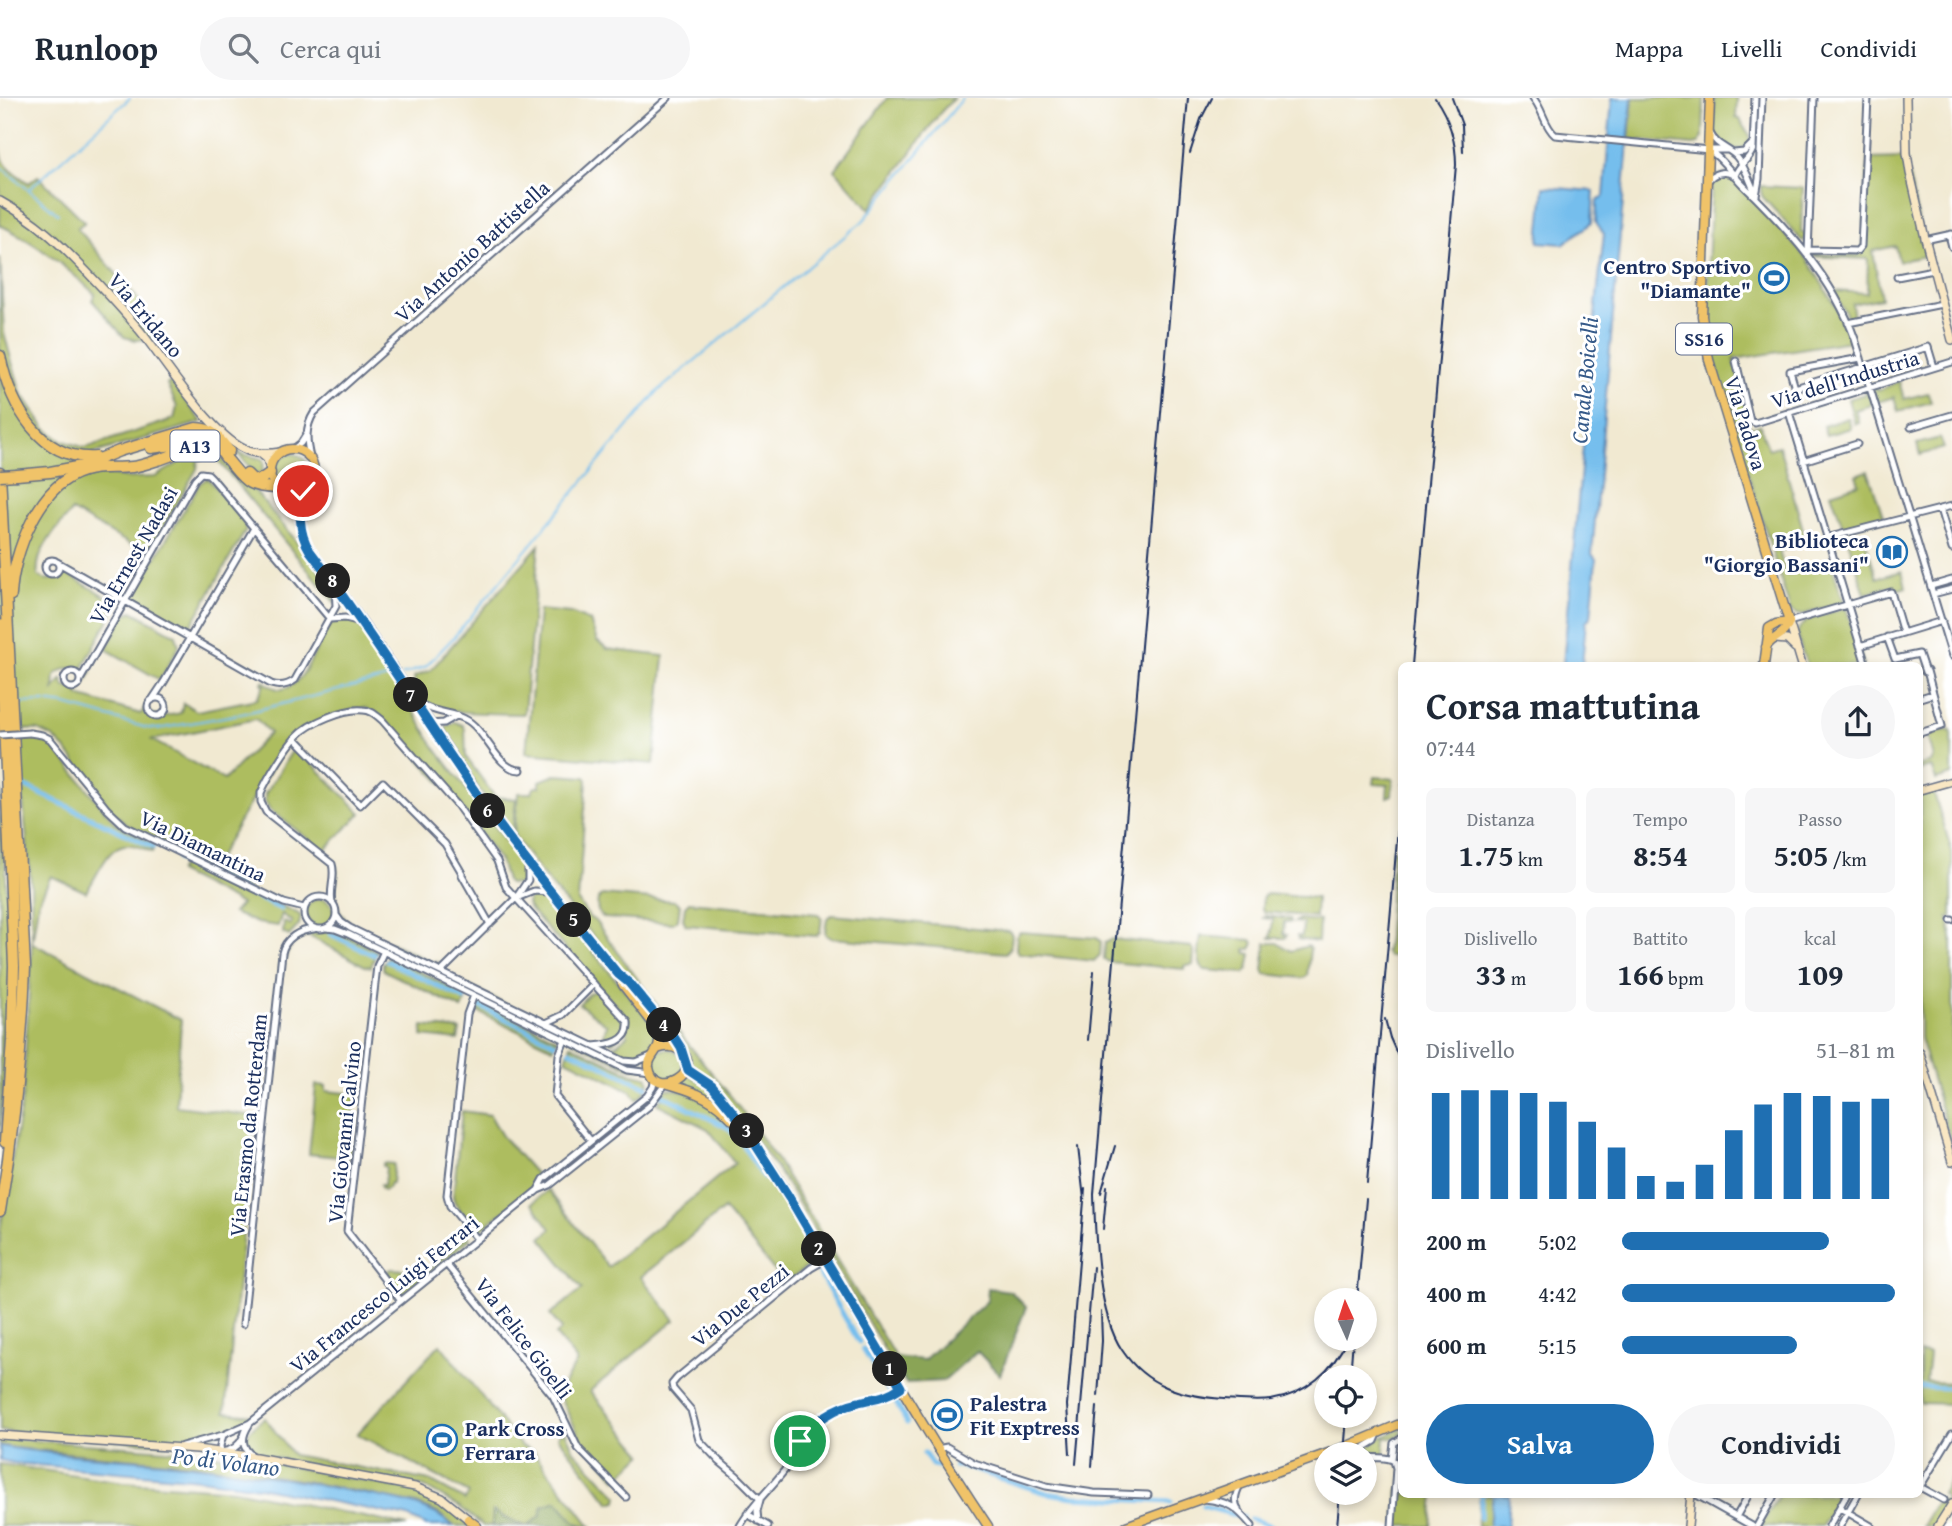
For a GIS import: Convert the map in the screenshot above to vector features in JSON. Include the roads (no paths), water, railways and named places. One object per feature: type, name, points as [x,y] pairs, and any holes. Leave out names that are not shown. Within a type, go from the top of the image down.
[{"type":"highway","name":"A13","points":[[0,356],[13,398],[22,415],[43,439],[70,454],[88,457],[107,455]]},
{"type":"highway","name":"A13","points":[[82,466],[107,455],[193,428],[203,428],[215,434],[252,478],[263,479],[270,471]]},
{"type":"highway","name":"A13","points":[[0,1211],[11,1143],[22,1041],[25,967],[0,475],[50,472],[166,445],[199,442],[218,448],[251,485],[277,488]]},
{"type":"highway","name":"A13","points":[[82,466],[137,466],[173,456],[198,445],[211,444]]},
{"type":"highway","name":"A13","points":[[11,715],[13,680],[10,604],[13,572],[21,547],[37,514],[54,490],[76,474],[97,468]]},
{"type":"highway","points":[[0,625],[14,966],[12,1041],[5,1142],[0,1172]]},
{"type":"highway","points":[[0,631],[1,636]]},
{"type":"main road","name":"Via Padova","points":[[1710,98],[1702,309],[1704,337],[1801,662]]},
{"type":"main road","points":[[1906,98],[1907,153],[1925,240],[1952,340]]},
{"type":"main road","name":"Via Eridano","points":[[1,202],[45,230],[110,296],[217,427],[244,449],[261,454]]},
{"type":"main road","points":[[261,454],[293,449],[310,457],[314,474],[300,509]]},
{"type":"main road","points":[[270,471],[273,459],[281,452]]},
{"type":"main road","points":[[261,454],[267,459],[272,481],[277,488],[295,500],[300,509],[305,542],[363,623],[490,813],[618,974],[629,983],[680,1045],[686,1068],[680,1079],[667,1084]]},
{"type":"main road","points":[[287,493],[295,494],[306,489]]},
{"type":"main road","name":"Via Padova","points":[[1764,662],[1769,628],[1779,618],[1780,613],[1778,587]]},
{"type":"main road","points":[[1765,650],[1768,644],[1786,631],[1789,622],[1769,628]]},
{"type":"main road","points":[[1775,639],[1787,640],[1798,652]]},
{"type":"main road","points":[[1923,789],[1952,780]]},
{"type":"main road","points":[[618,974],[623,985],[659,1030],[649,1068],[653,1076],[667,1084],[697,1093],[718,1106],[759,1152]]},
{"type":"main road","points":[[654,1053],[667,1046],[682,1052]]},
{"type":"main road","points":[[1923,1063],[1952,1162]]},
{"type":"main road","points":[[686,1068],[709,1083],[741,1122],[789,1197],[897,1390],[988,1526]]},
{"type":"main road","points":[[1358,1442],[1398,1425]]},
{"type":"main road","points":[[0,1435],[221,1452],[415,1487],[442,1498],[476,1526]]},
{"type":"main road","points":[[1126,1526],[1314,1458]]},
{"type":"main road","points":[[1688,1526],[1692,1498]]},
{"type":"main road","points":[[1938,1526],[1952,1504]]},
{"type":"street","name":"Via Antonio Battistella","points":[[293,449],[306,435],[309,422],[317,410],[668,98]]},
{"type":"street","points":[[1533,98],[1541,107],[1553,134],[1744,152],[1752,146],[1753,141]]},
{"type":"street","points":[[1737,179],[1739,167],[1751,155],[1755,98]]},
{"type":"street","points":[[1756,196],[1762,98]]},
{"type":"street","points":[[1808,252],[1814,98]]},
{"type":"street","points":[[1808,252],[1850,252],[1857,251],[1861,246],[1868,98]]},
{"type":"street","points":[[1709,130],[1716,142],[1742,164],[1756,196]]},
{"type":"street","points":[[1709,150],[1743,183],[1756,179],[1759,172]]},
{"type":"street","points":[[1707,182],[1719,173],[1730,173],[1756,196],[1808,252],[1848,323],[1952,656]]},
{"type":"street","points":[[1925,240],[1950,234],[1952,247]]},
{"type":"street","points":[[1897,277],[1933,270]]},
{"type":"street","points":[[1848,323],[1942,304]]},
{"type":"street","points":[[1861,359],[1790,371],[1795,387],[1928,347],[1934,368]]},
{"type":"street","name":"Via Padova","points":[[1736,361],[1749,419]]},
{"type":"street","name":"Via dell'Industria","points":[[1749,419],[1755,423],[1952,362]]},
{"type":"street","points":[[1789,412],[1865,662]]},
{"type":"street","points":[[1911,427],[1952,415]]},
{"type":"street","points":[[306,435],[310,457]]},
{"type":"street","points":[[1803,461],[1857,444]]},
{"type":"street","name":"Via Ernest Nadasi","points":[[80,680],[194,479],[203,473],[208,474],[254,528]]},
{"type":"street","points":[[1826,538],[1952,506]]},
{"type":"street","points":[[1940,509],[1952,549]]},
{"type":"street","points":[[164,682],[166,707],[160,715],[155,715],[149,708],[152,700],[254,528],[330,619]]},
{"type":"street","points":[[70,569],[59,569],[52,574],[47,573],[45,564],[53,559],[271,684],[284,686],[295,680],[330,619],[336,601],[335,584]]},
{"type":"street","points":[[57,562],[59,569]]},
{"type":"street","points":[[1930,584],[1952,580]]},
{"type":"street","points":[[1933,594],[1952,589]]},
{"type":"street","points":[[1789,622],[1891,592],[1903,633]]},
{"type":"street","points":[[334,611],[342,606],[351,607]]},
{"type":"street","points":[[338,618],[351,607]]},
{"type":"street","points":[[330,619],[363,623]]},
{"type":"street","points":[[1860,646],[1942,621]]},
{"type":"street","points":[[1888,638],[1895,659],[1919,654],[1922,662]]},
{"type":"street","points":[[76,673],[80,680],[79,685],[69,687],[65,684],[66,674],[82,672],[89,666]]},
{"type":"street","points":[[1923,666],[1925,672],[1927,671],[1942,726],[1923,732]]},
{"type":"street","points":[[1923,697],[1933,694]]},
{"type":"street","points":[[152,700],[160,698],[165,702]]},
{"type":"street","points":[[413,699],[424,707],[466,719],[476,726],[502,761],[515,771],[522,770]]},
{"type":"street","points":[[593,1046],[615,1043],[627,1032],[628,1022],[516,898],[503,882],[497,861],[451,797],[376,715],[367,710],[359,710],[332,716],[295,738],[264,787],[261,802],[271,817],[332,864],[332,903],[341,922],[547,1023],[627,1070],[653,1076]]},
{"type":"street","points":[[430,724],[443,713]]},
{"type":"street","points":[[430,724],[440,724],[456,716]]},
{"type":"street","points":[[443,743],[443,729],[448,721]]},
{"type":"street","name":"Via Diamantina","points":[[0,735],[30,733],[50,739],[107,809],[125,826],[284,903],[304,908]]},
{"type":"street","points":[[295,738],[359,805],[383,782],[446,845],[490,924]]},
{"type":"street","points":[[441,972],[516,898],[528,880],[528,863]]},
{"type":"street","points":[[314,929],[304,919],[304,908],[310,900],[331,887]]},
{"type":"street","points":[[516,898],[536,891],[552,893]]},
{"type":"street","points":[[318,897],[327,898],[332,903]]},
{"type":"street","points":[[326,928],[333,923],[336,915]]},
{"type":"street","name":"Via Erasmo da Rotterdam","points":[[243,1324],[282,953],[285,943],[295,935],[304,919]]},
{"type":"street","points":[[295,935],[306,930],[335,929],[474,995],[628,1062],[642,1061],[654,1053]]},
{"type":"street","name":"Via Giovanni Calvino","points":[[384,951],[377,966],[347,1231],[401,1301]]},
{"type":"street","points":[[547,1023],[563,1015],[594,984]]},
{"type":"street","points":[[474,995],[467,1014],[447,1199],[477,1239]]},
{"type":"street","points":[[563,1015],[562,1024],[566,1036],[559,1055],[555,1096],[596,1148]]},
{"type":"street","name":"Via Francesco Luigi Ferrari","points":[[538,1190],[544,1179],[643,1099],[653,1087],[653,1076]]},
{"type":"street","name":"Via Francesco Luigi Ferrari","points":[[176,1448],[223,1435],[250,1423],[538,1190],[550,1185],[649,1106],[667,1084]]},
{"type":"street","points":[[643,1099],[649,1106]]},
{"type":"street","name":"Via Due Pezzi","points":[[760,1497],[699,1440],[691,1410],[673,1389],[673,1382],[823,1261]]},
{"type":"street","name":"Via Felice Gioelli","points":[[446,1264],[553,1396],[578,1447],[626,1497]]},
{"type":"street","points":[[740,1526],[760,1497],[788,1467],[802,1437],[817,1422],[849,1405],[887,1396],[897,1390]]},
{"type":"street","name":"Via Francesco Luigi Ferrari","points":[[221,1452],[235,1448],[250,1423]]},
{"type":"street","points":[[1923,1482],[1952,1433]]},
{"type":"street","points":[[1372,1442],[1378,1434]]},
{"type":"street","points":[[221,1452],[223,1435]]},
{"type":"street","points":[[243,1437],[247,1451],[256,1457]]},
{"type":"street","points":[[1392,1526],[1396,1468],[1392,1459],[1394,1443],[1398,1440]]},
{"type":"street","points":[[937,1449],[947,1447],[969,1461],[1046,1486],[1094,1493],[1148,1495]]},
{"type":"street","points":[[1377,1458],[1392,1459]]},
{"type":"street","points":[[1240,1485],[1235,1505],[1252,1526]]},
{"type":"street","points":[[1923,1489],[1944,1500]]},
{"type":"street","points":[[758,1521],[760,1497]]},
{"type":"street","points":[[1700,1498],[1754,1526],[1772,1498]]},
{"type":"street","points":[[1736,1517],[1747,1498]]},
{"type":"street","points":[[1829,1526],[1845,1498]]},
{"type":"street","points":[[1840,1526],[1856,1498]]},
{"type":"street","points":[[1201,1499],[1217,1500],[1238,1509]]},
{"type":"street","points":[[1840,1507],[1871,1526]]},
{"type":"street","points":[[747,1514],[768,1526]]},
{"type":"water","points":[[1612,98],[1632,98],[1592,554],[1596,559],[1591,617],[1586,621],[1582,662],[1563,662],[1604,234],[1596,222],[1597,201],[1604,196]]},
{"type":"water","points":[[1544,187],[1594,191],[1592,223],[1563,244],[1539,242]]},
{"type":"water","name":"Po di Volano","points":[[0,1446],[191,1465],[290,1480],[404,1502],[430,1511],[453,1526],[427,1526],[408,1517],[259,1487],[201,1479],[14,1463],[0,1460]]},
{"type":"water","points":[[1493,1498],[1509,1498],[1507,1526],[1489,1526]]},
{"type":"waterway","points":[[28,190],[130,98]]},
{"type":"waterway","points":[[402,675],[425,667],[454,637],[657,392],[863,221],[963,98]]},
{"type":"waterway","points":[[1,167],[58,214]]},
{"type":"waterway","points":[[17,703],[44,702],[66,705],[158,729],[245,713],[396,676]]},
{"type":"waterway","points":[[20,784],[153,847]]},
{"type":"waterway","points":[[178,859],[281,909]]},
{"type":"waterway","points":[[330,934],[374,955]]},
{"type":"waterway","points":[[387,961],[464,999]]},
{"type":"waterway","points":[[477,1005],[555,1043]]},
{"type":"waterway","points":[[570,1050],[647,1087]]},
{"type":"waterway","points":[[661,1094],[727,1127],[738,1138],[764,1178]]},
{"type":"waterway","points":[[817,1269],[859,1342]]},
{"type":"waterway","points":[[863,1349],[889,1391]]},
{"type":"waterway","points":[[1923,1387],[1952,1388]]},
{"type":"waterway","points":[[893,1397],[907,1423]]},
{"type":"waterway","points":[[924,1453],[932,1465],[943,1467]]},
{"type":"waterway","points":[[955,1466],[1047,1493],[1171,1502]]},
{"type":"waterway","points":[[1480,1517],[1482,1498]]},
{"type":"waterway","points":[[1203,1506],[1242,1517]]},
{"type":"waterway","points":[[1251,1519],[1272,1526]]},
{"type":"railway","points":[[1188,98],[1094,1194],[1099,1275],[1108,1317],[1122,1350],[1132,1363],[1154,1381],[1180,1392],[1209,1398],[1248,1401],[1283,1397],[1307,1387],[1317,1379],[1340,1351]]},
{"type":"railway","points":[[1190,153],[1201,119],[1212,98]]},
{"type":"railway","points":[[1412,662],[1456,165],[1451,130],[1435,98]]},
{"type":"railway","points":[[1452,98],[1462,125],[1463,152]]},
{"type":"railway","points":[[1367,1183],[1398,829]]},
{"type":"railway","points":[[1088,1040],[1094,971]]},
{"type":"railway","points":[[1385,1019],[1398,1056]]},
{"type":"railway","points":[[1101,1193],[1115,1146]]},
{"type":"railway","points":[[1078,1147],[1084,1199]]},
{"type":"railway","points":[[1103,1229],[1107,1186]]},
{"type":"railway","points":[[1070,1454],[1067,1405],[1085,1189]]},
{"type":"railway","points":[[1358,1288],[1366,1199]]},
{"type":"railway","points":[[1076,1464],[1093,1267]]},
{"type":"railway","points":[[1098,1396],[1101,1312]]},
{"type":"railway","points":[[1351,1365],[1352,1351]]},
{"type":"railway","points":[[1092,1466],[1097,1407]]},
{"type":"railway","points":[[1345,1442],[1346,1428]]},
{"type":"railway","points":[[1337,1526],[1339,1505]]},
{"type":"place","name":"Centro Sportivo \"Diamante\"","points":[[1774,278]]},
{"type":"place","name":"Biblioteca \"Giorgio Bassani\"","points":[[1892,552]]},
{"type":"place","name":"Palestra Fit Exptress","points":[[947,1415]]},
{"type":"place","name":"Park Cross Ferrara","points":[[442,1440]]},
{"type":"water label","name":"Canale Boicelli","points":[[1584,380]]}]
